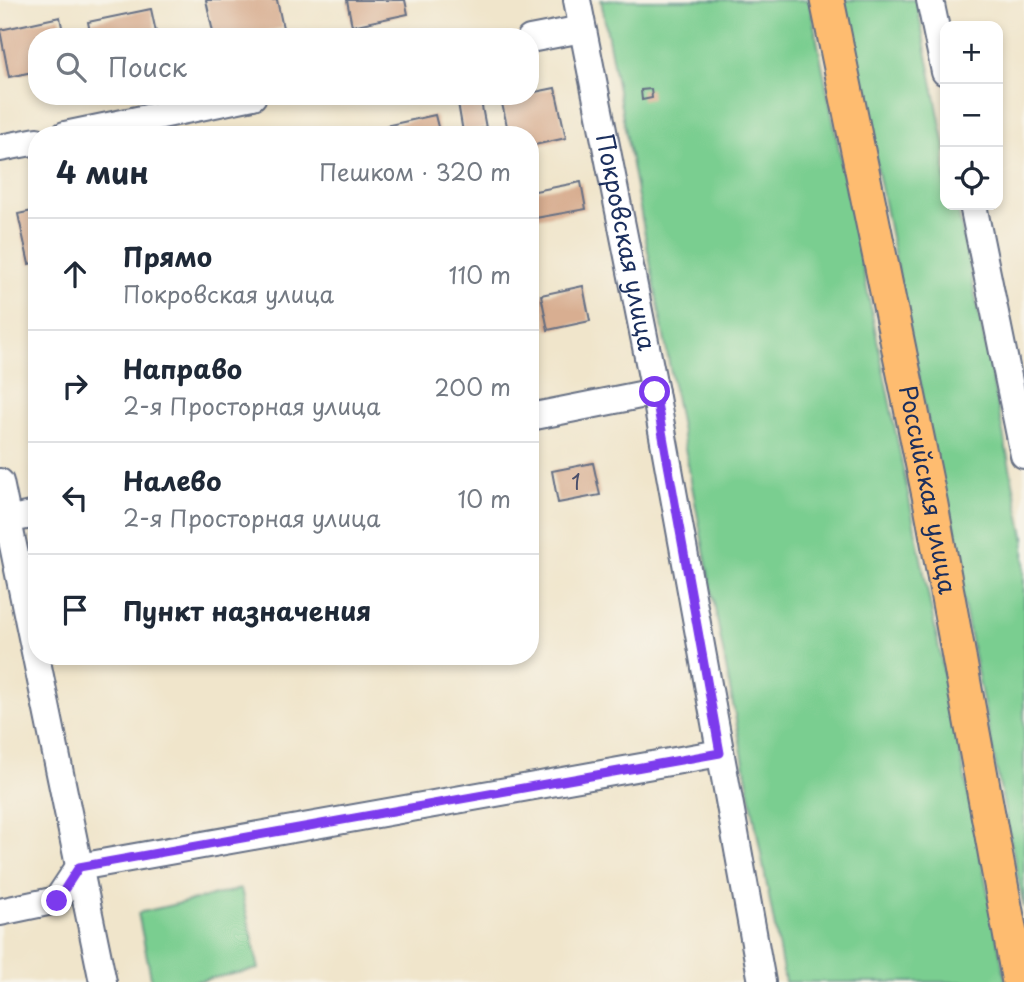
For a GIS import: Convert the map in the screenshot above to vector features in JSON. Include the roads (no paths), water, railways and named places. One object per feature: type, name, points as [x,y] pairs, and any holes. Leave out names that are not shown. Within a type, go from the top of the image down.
[{"type":"main road","name":"Российская улица","points":[[827,0],[931,505],[1019,982]]},
{"type":"street","name":"Покровская улица","points":[[577,0],[655,392],[762,982]]},
{"type":"street","points":[[930,0],[940,48]]},
{"type":"street","points":[[539,38],[582,29]]},
{"type":"street","points":[[108,126],[210,105]]},
{"type":"street","points":[[0,148],[28,143]]},
{"type":"street","points":[[973,210],[1024,455]]},
{"type":"street","points":[[539,415],[655,392]]},
{"type":"street","points":[[0,482],[4,521],[28,632]]},
{"type":"street","points":[[4,521],[28,516]]},
{"type":"street","points":[[35,665],[103,982]]},
{"type":"street","points":[[0,912],[57,901],[79,867],[720,753]]}]
